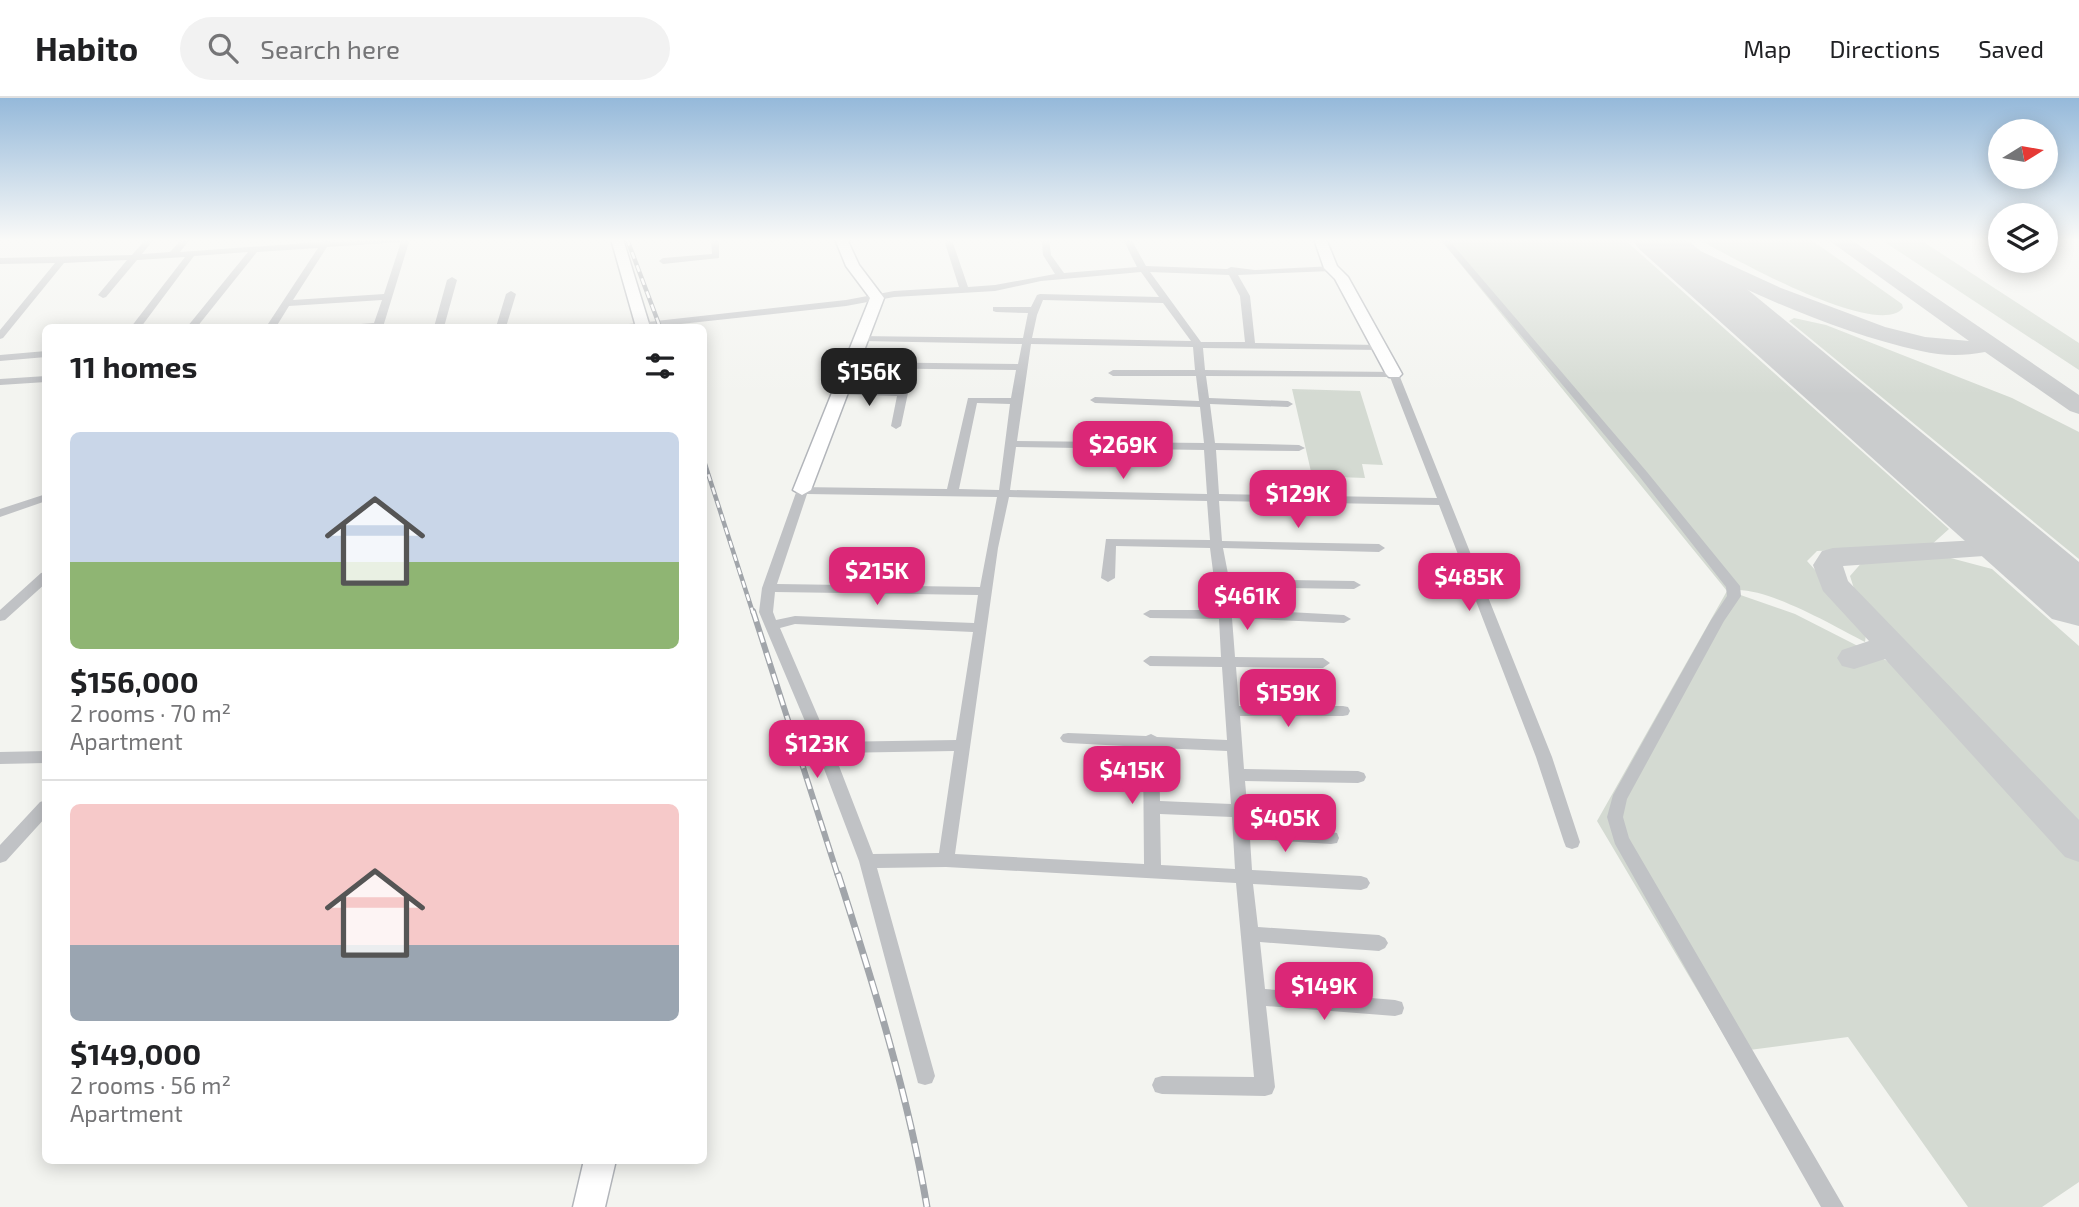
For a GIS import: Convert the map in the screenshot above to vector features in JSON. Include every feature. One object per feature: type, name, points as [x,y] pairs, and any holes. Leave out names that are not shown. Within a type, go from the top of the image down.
[{"type":"street","points":[[0,336],[37,291]]},
{"type":"street","points":[[103,295],[106,291]]},
{"type":"street","points":[[138,324],[163,291]]},
{"type":"street","points":[[194,324],[222,291]]},
{"type":"street","points":[[273,324],[295,291]]},
{"type":"street","points":[[380,324],[390,291]]},
{"type":"street","points":[[440,324],[449,291]]},
{"type":"street","points":[[630,291],[638,324]]},
{"type":"street","points":[[872,291],[877,298]]},
{"type":"street","points":[[664,324],[894,294],[951,291]]},
{"type":"street","points":[[1158,291],[1197,343],[1210,448],[1216,544],[1223,583],[1244,876],[1265,1087],[1162,1084]]},
{"type":"street","points":[[1242,291],[1250,345]]},
{"type":"street","points":[[1348,291],[1394,374],[1544,757],[1572,842]]},
{"type":"street","points":[[1488,291],[1643,474],[1733,586],[1734,596],[1619,799],[1615,817],[1622,839],[1833,1207]]},
{"type":"street","points":[[502,324],[511,294]]},
{"type":"street","points":[[288,303],[388,297]]},
{"type":"street","points":[[946,860],[980,628],[1004,494],[1016,401],[1027,340],[1040,297],[1165,300]]},
{"type":"street","points":[[877,298],[802,490],[769,587],[766,612],[824,748],[867,860],[925,1076]]},
{"type":"street","points":[[996,309],[1036,310]]},
{"type":"street","points":[[861,338],[1379,348]]},
{"type":"street","points":[[0,358],[42,354]]},
{"type":"street","points":[[850,365],[1022,368]]},
{"type":"street","points":[[1113,373],[1394,374]]},
{"type":"street","points":[[0,382],[42,379]]},
{"type":"street","points":[[839,392],[903,393],[897,426]]},
{"type":"street","points":[[952,493],[972,400],[1016,401]]},
{"type":"street","points":[[1095,400],[1288,404]]},
{"type":"street","points":[[1011,444],[1299,448]]},
{"type":"street","points":[[802,490],[1213,500],[1445,502]]},
{"type":"street","points":[[0,513],[42,497]]},
{"type":"street","points":[[1108,578],[1110,542],[1379,548]]},
{"type":"street","points":[[0,617],[42,580]]},
{"type":"street","points":[[1223,583],[1354,585]]},
{"type":"street","points":[[769,587],[986,592]]},
{"type":"street","points":[[30,590],[42,590]]},
{"type":"street","points":[[1150,614],[1225,613],[1344,619]]},
{"type":"street","points":[[772,625],[795,620],[980,628]]},
{"type":"street","points":[[1150,661],[1323,663]]},
{"type":"street","points":[[1232,711],[1343,711]]},
{"type":"street","points":[[1068,738],[1234,746]]},
{"type":"street","points":[[1151,740],[1153,871]]},
{"type":"street","points":[[824,748],[962,745]]},
{"type":"street","points":[[0,758],[42,757]]},
{"type":"street","points":[[1237,775],[1358,777]]},
{"type":"street","points":[[1151,807],[1240,811]]},
{"type":"street","points":[[0,856],[42,810]]},
{"type":"street","points":[[1241,832],[1331,838]]},
{"type":"street","points":[[867,860],[946,860],[1361,883]]},
{"type":"street","points":[[1250,934],[1379,943]]},
{"type":"street","points":[[1256,997],[1395,1008]]},
{"type":"street","points":[[589,1207],[599,1164]]},
{"type":"shaded area","points":[[1482,291],[1682,291],[1949,529],[1930,546],[1817,551],[1807,561],[1867,627],[1865,642],[1778,599],[1743,590],[1729,591],[1795,614],[1905,670],[2079,857],[2079,1182],[2042,1207],[1968,1207],[1848,1037],[1734,1052],[1597,821],[1727,591]]},
{"type":"shaded area","points":[[1799,291],[1883,291],[1902,304],[1903,308],[1888,315],[1864,313]]},
{"type":"shaded area","points":[[1959,291],[1999,291],[2079,343],[2079,370]]},
{"type":"shaded area","points":[[1794,318],[1826,325],[2012,398],[2079,432],[2079,559],[1789,321]]},
{"type":"shaded area","points":[[1292,389],[1360,391],[1383,465],[1362,464],[1365,478],[1312,476]]},
{"type":"shaded area","points":[[1943,556],[1992,569],[2079,646],[2079,831],[1857,598],[1850,576],[1864,560]]},
{"type":"taxiway","points":[[1769,291],[1876,332],[1924,344],[1962,349],[1989,344]]},
{"type":"taxiway","points":[[1912,291],[2079,406]]},
{"type":"taxiway","points":[[2015,547],[1833,557],[1828,565],[1834,584],[2079,846]]},
{"type":"taxiway","points":[[1854,658],[1891,646]]},
{"type":"runway","points":[[1716,291],[2079,602]]},
{"type":"railway","points":[[646,291],[659,324]]},
{"type":"railway","points":[[707,470],[753,613]]},
{"type":"railway","points":[[753,611],[838,876]]},
{"type":"railway","points":[[838,874],[900,1081],[927,1207]]}]
